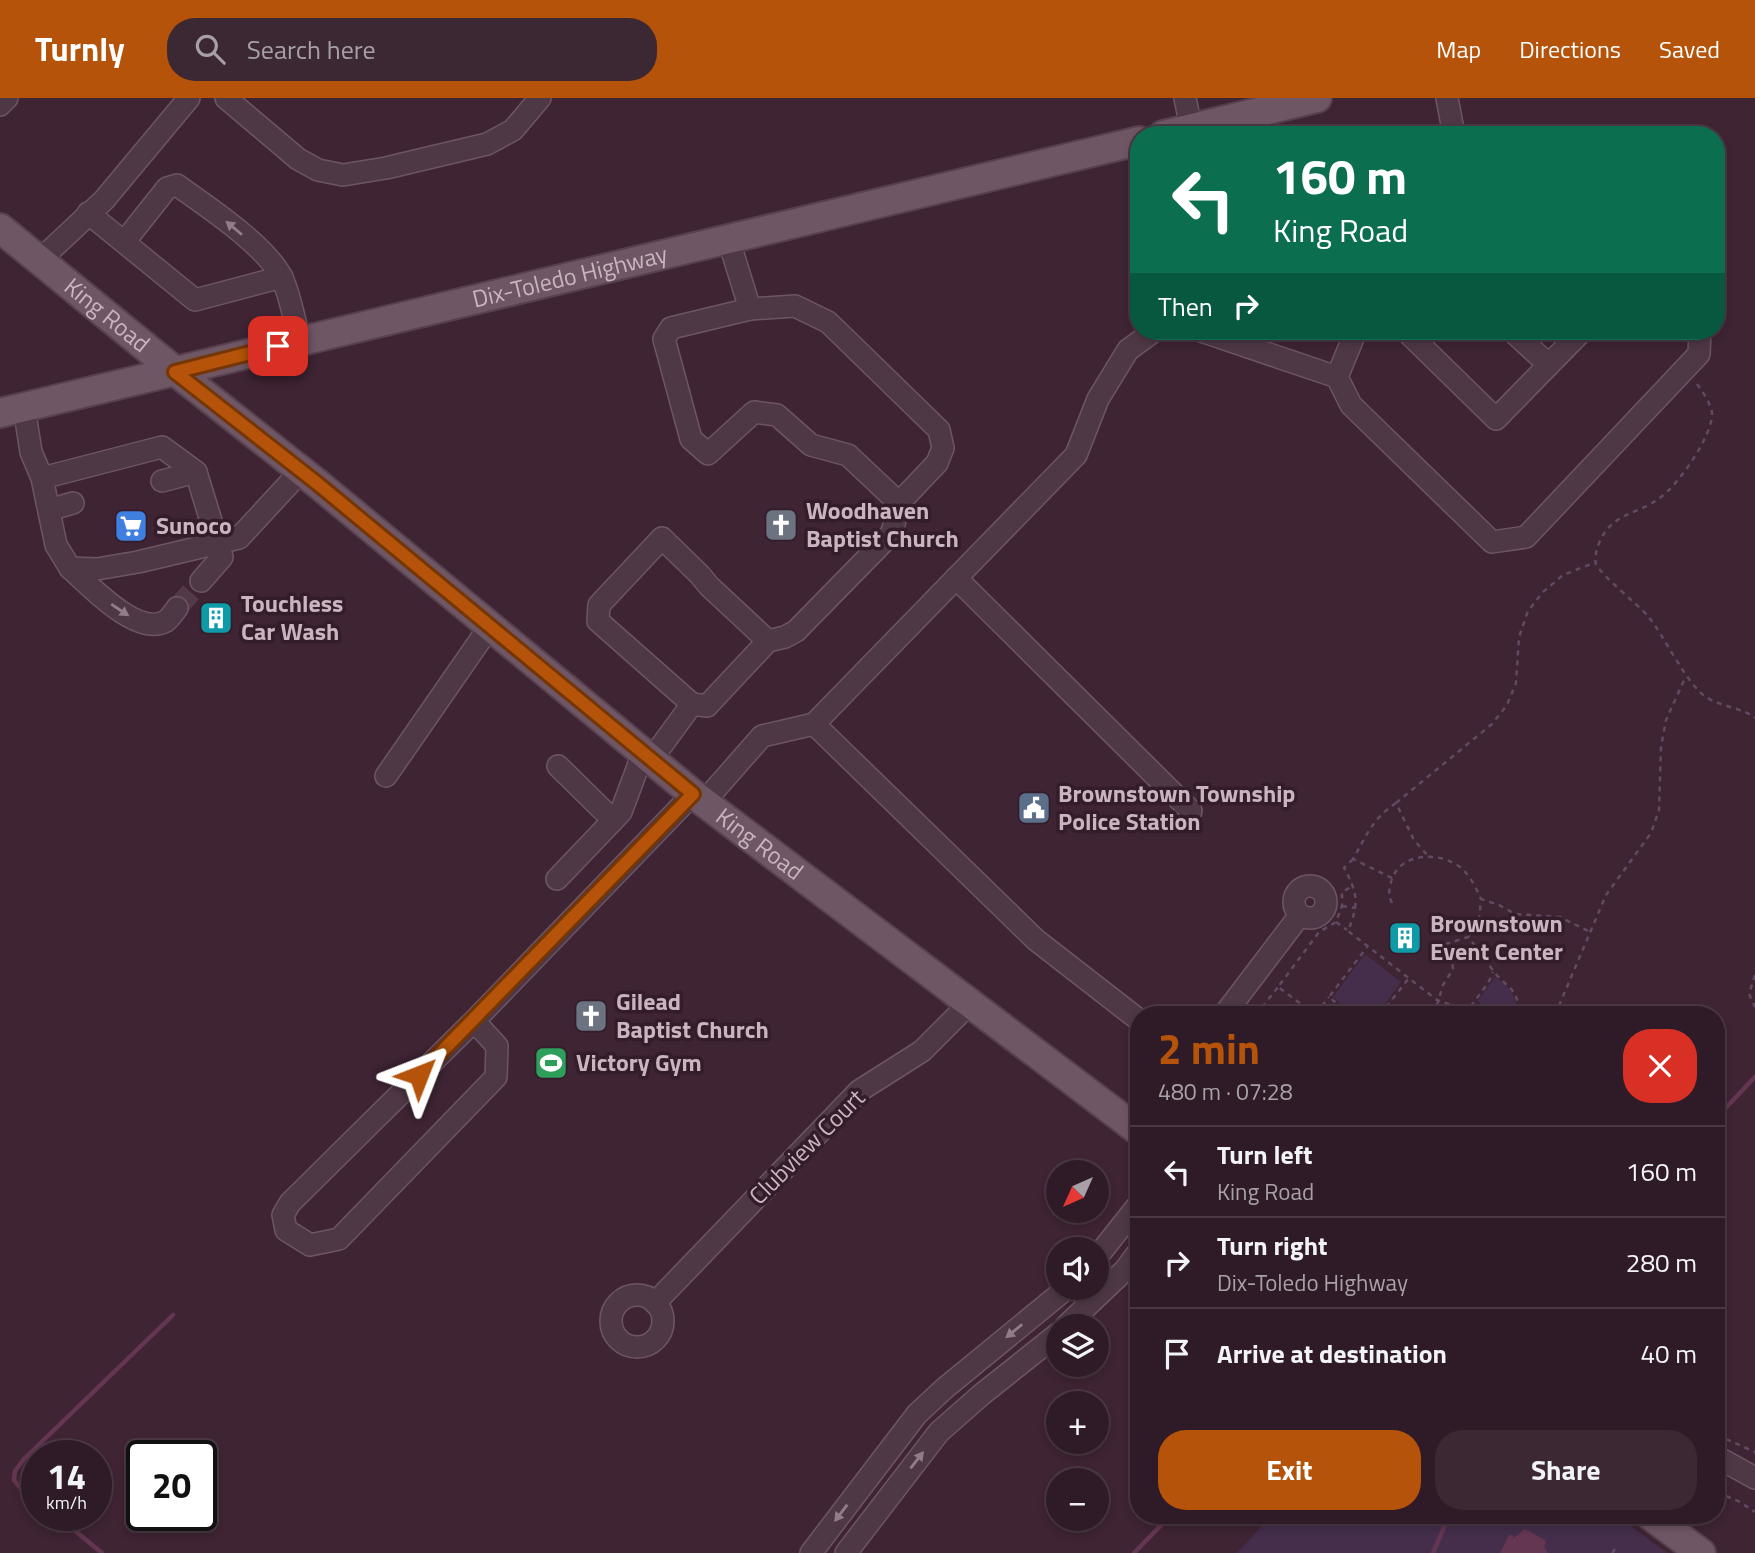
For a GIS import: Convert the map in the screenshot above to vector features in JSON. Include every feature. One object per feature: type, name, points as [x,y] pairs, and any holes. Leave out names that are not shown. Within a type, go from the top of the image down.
[{"type":"main road","points":[[1199,126],[1317,98]]},
{"type":"main road","name":"Dix-Toledo Highway","points":[[12,410],[1130,143]]},
{"type":"main road","name":"King Road","points":[[0,228],[175,372],[301,471],[647,757],[1130,1124]]},
{"type":"main road","points":[[1662,1524],[1701,1553]]},
{"type":"street","points":[[0,105],[7,98]]},
{"type":"street","points":[[39,261],[104,200],[189,98]]},
{"type":"street","points":[[226,98],[298,159],[318,170],[343,175],[386,168],[487,144],[513,130],[540,98]]},
{"type":"street","points":[[1185,98],[1191,126]]},
{"type":"street","points":[[1447,98],[1452,126]]},
{"type":"street","points":[[125,241],[167,188],[177,185],[265,255],[282,276],[300,341]]},
{"type":"street","points":[[88,213],[195,300],[282,276]]},
{"type":"street","points":[[728,239],[750,309]]},
{"type":"street","points":[[768,641],[662,538],[598,605],[598,621],[692,704],[707,706],[768,641],[796,631],[892,533],[899,503],[937,463],[943,448],[939,430],[828,322],[795,306],[750,309],[671,327],[664,339],[691,439],[708,454],[754,412],[776,415],[811,445],[848,455],[899,503]]},
{"type":"street","points":[[474,1021],[497,1046],[496,1077],[339,1239],[310,1245],[286,1230],[283,1215],[290,1203],[762,736],[814,724],[1076,455],[1098,399],[1128,350],[1142,340]]},
{"type":"street","points":[[1228,340],[1337,377],[1351,405],[1492,542],[1526,537],[1699,354],[1700,340]]},
{"type":"street","points":[[1337,377],[1352,340]]},
{"type":"street","points":[[1415,340],[1496,419],[1573,340]]},
{"type":"street","points":[[1522,340],[1549,365]]},
{"type":"street","points":[[12,410],[42,478],[57,545],[70,568],[120,612],[145,624],[165,621],[177,608]]},
{"type":"street","points":[[42,478],[162,447],[196,472],[218,543],[222,558],[201,581]]},
{"type":"street","points":[[70,568],[97,569],[128,564],[181,554],[239,538],[301,471]]},
{"type":"street","points":[[162,481],[196,472]]},
{"type":"street","points":[[49,510],[73,503]]},
{"type":"street","points":[[956,578],[1191,811]]},
{"type":"street","points":[[386,776],[489,626]]},
{"type":"street","points":[[557,879],[621,812],[647,757],[692,704]]},
{"type":"street","points":[[814,724],[1036,940],[1130,1013]]},
{"type":"street","points":[[558,765],[613,820]]},
{"type":"street","points":[[1231,1006],[1300,915]]},
{"type":"street","name":"Clubview Court","points":[[655,1303],[859,1091],[922,1051],[969,1003]]},
{"type":"street","points":[[1109,1242],[1130,1215]]},
{"type":"street","points":[[1109,1281],[1130,1263]]},
{"type":"street","points":[[811,1553],[917,1414],[1052,1300]]},
{"type":"street","points":[[846,1553],[939,1432],[1046,1342]]},
{"type":"street","points":[[964,1372],[981,1395]]},
{"type":"street","points":[[1725,1461],[1755,1478]]},
{"type":"street","points":[[865,1481],[888,1497]]},
{"type":"path","points":[[1694,378],[1712,413],[1709,430],[1671,490],[1658,500],[1614,521],[1601,538],[1595,554],[1596,562],[1604,575],[1633,599],[1650,619],[1681,663],[1686,676],[1705,697],[1755,718]]},
{"type":"path","points":[[1348,931],[1356,908],[1356,892],[1344,868],[1353,859],[1369,828],[1382,813],[1492,724],[1507,705],[1516,683],[1519,637],[1528,611],[1543,592],[1563,575],[1596,562]]},
{"type":"path","points":[[1559,1006],[1612,884],[1651,833],[1659,810],[1661,747],[1665,720],[1686,676]]},
{"type":"path","points":[[1396,803],[1414,840],[1428,856]]},
{"type":"path","points":[[1392,903],[1389,899],[1392,878],[1400,866],[1428,856],[1452,862],[1463,869],[1481,899],[1479,920],[1468,937],[1446,944],[1443,948],[1451,953],[1453,969],[1436,1006]]},
{"type":"path","points":[[1353,859],[1392,878]]},
{"type":"path","points":[[1263,1006],[1319,932],[1336,922],[1342,906],[1342,892],[1353,886]]},
{"type":"path","points":[[1481,899],[1515,914],[1560,917],[1590,932]]},
{"type":"path","points":[[1342,906],[1356,908]]},
{"type":"path","points":[[1336,922],[1437,1000],[1451,1006]]},
{"type":"path","points":[[1468,937],[1493,972],[1515,993],[1519,1006]]},
{"type":"path","points":[[1322,1006],[1368,946]]},
{"type":"path","points":[[1472,1006],[1479,993],[1490,982],[1493,972]]},
{"type":"path","points":[[1755,975],[1749,994],[1755,1007]]},
{"type":"path","points":[[1387,1006],[1409,978]]},
{"type":"path","points":[[1278,987],[1303,1006]]},
{"type":"path","points":[[1329,997],[1340,1006]]},
{"type":"path","points":[[1725,1439],[1755,1452]]},
{"type":"path","points":[[1725,1495],[1755,1512]]},
{"type":"path","points":[[1612,1553],[1616,1548]]},
{"type":"shaded area","points":[[1365,954],[1401,982],[1384,1006],[1344,1006],[1333,997]]},
{"type":"shaded area","points":[[1495,977],[1510,990],[1516,1006],[1484,1006],[1478,1001]]},
{"type":"shaded area","points":[[1264,1524],[1628,1524],[1667,1553],[1237,1553]]},
{"type":"shaded area","points":[[1525,1529],[1545,1540],[1544,1546],[1548,1553],[1500,1553],[1509,1535],[1514,1536],[1511,1540]]},
{"type":"waterway","points":[[1725,1109],[1755,1077]]},
{"type":"waterway","points":[[44,1440],[173,1315]]},
{"type":"waterway","points":[[21,1463],[15,1471],[14,1480],[21,1489]]},
{"type":"waterway","points":[[1134,1553],[1162,1524]]},
{"type":"waterway","points":[[1433,1553],[1446,1524]]},
{"type":"waterway","points":[[75,1531],[102,1553]]},
{"type":"tunnel","points":[[177,608],[201,581]]},
{"type":"place","name":"Woodhaven Baptist Church","points":[[781,525]]},
{"type":"place","name":"Sunoco","points":[[131,526]]},
{"type":"place","name":"Touchless Car Wash","points":[[216,618]]},
{"type":"place","name":"Brownstown Township Police Station","points":[[1034,808]]},
{"type":"place","name":"Brownstown Event Center","points":[[1405,938]]},
{"type":"place","name":"Gilead Baptist Church","points":[[591,1016]]},
{"type":"place","name":"Victory Gym","points":[[551,1063]]},
{"type":"route","points":[[278,346],[175,372],[318,484],[693,794],[419,1075]]}]
